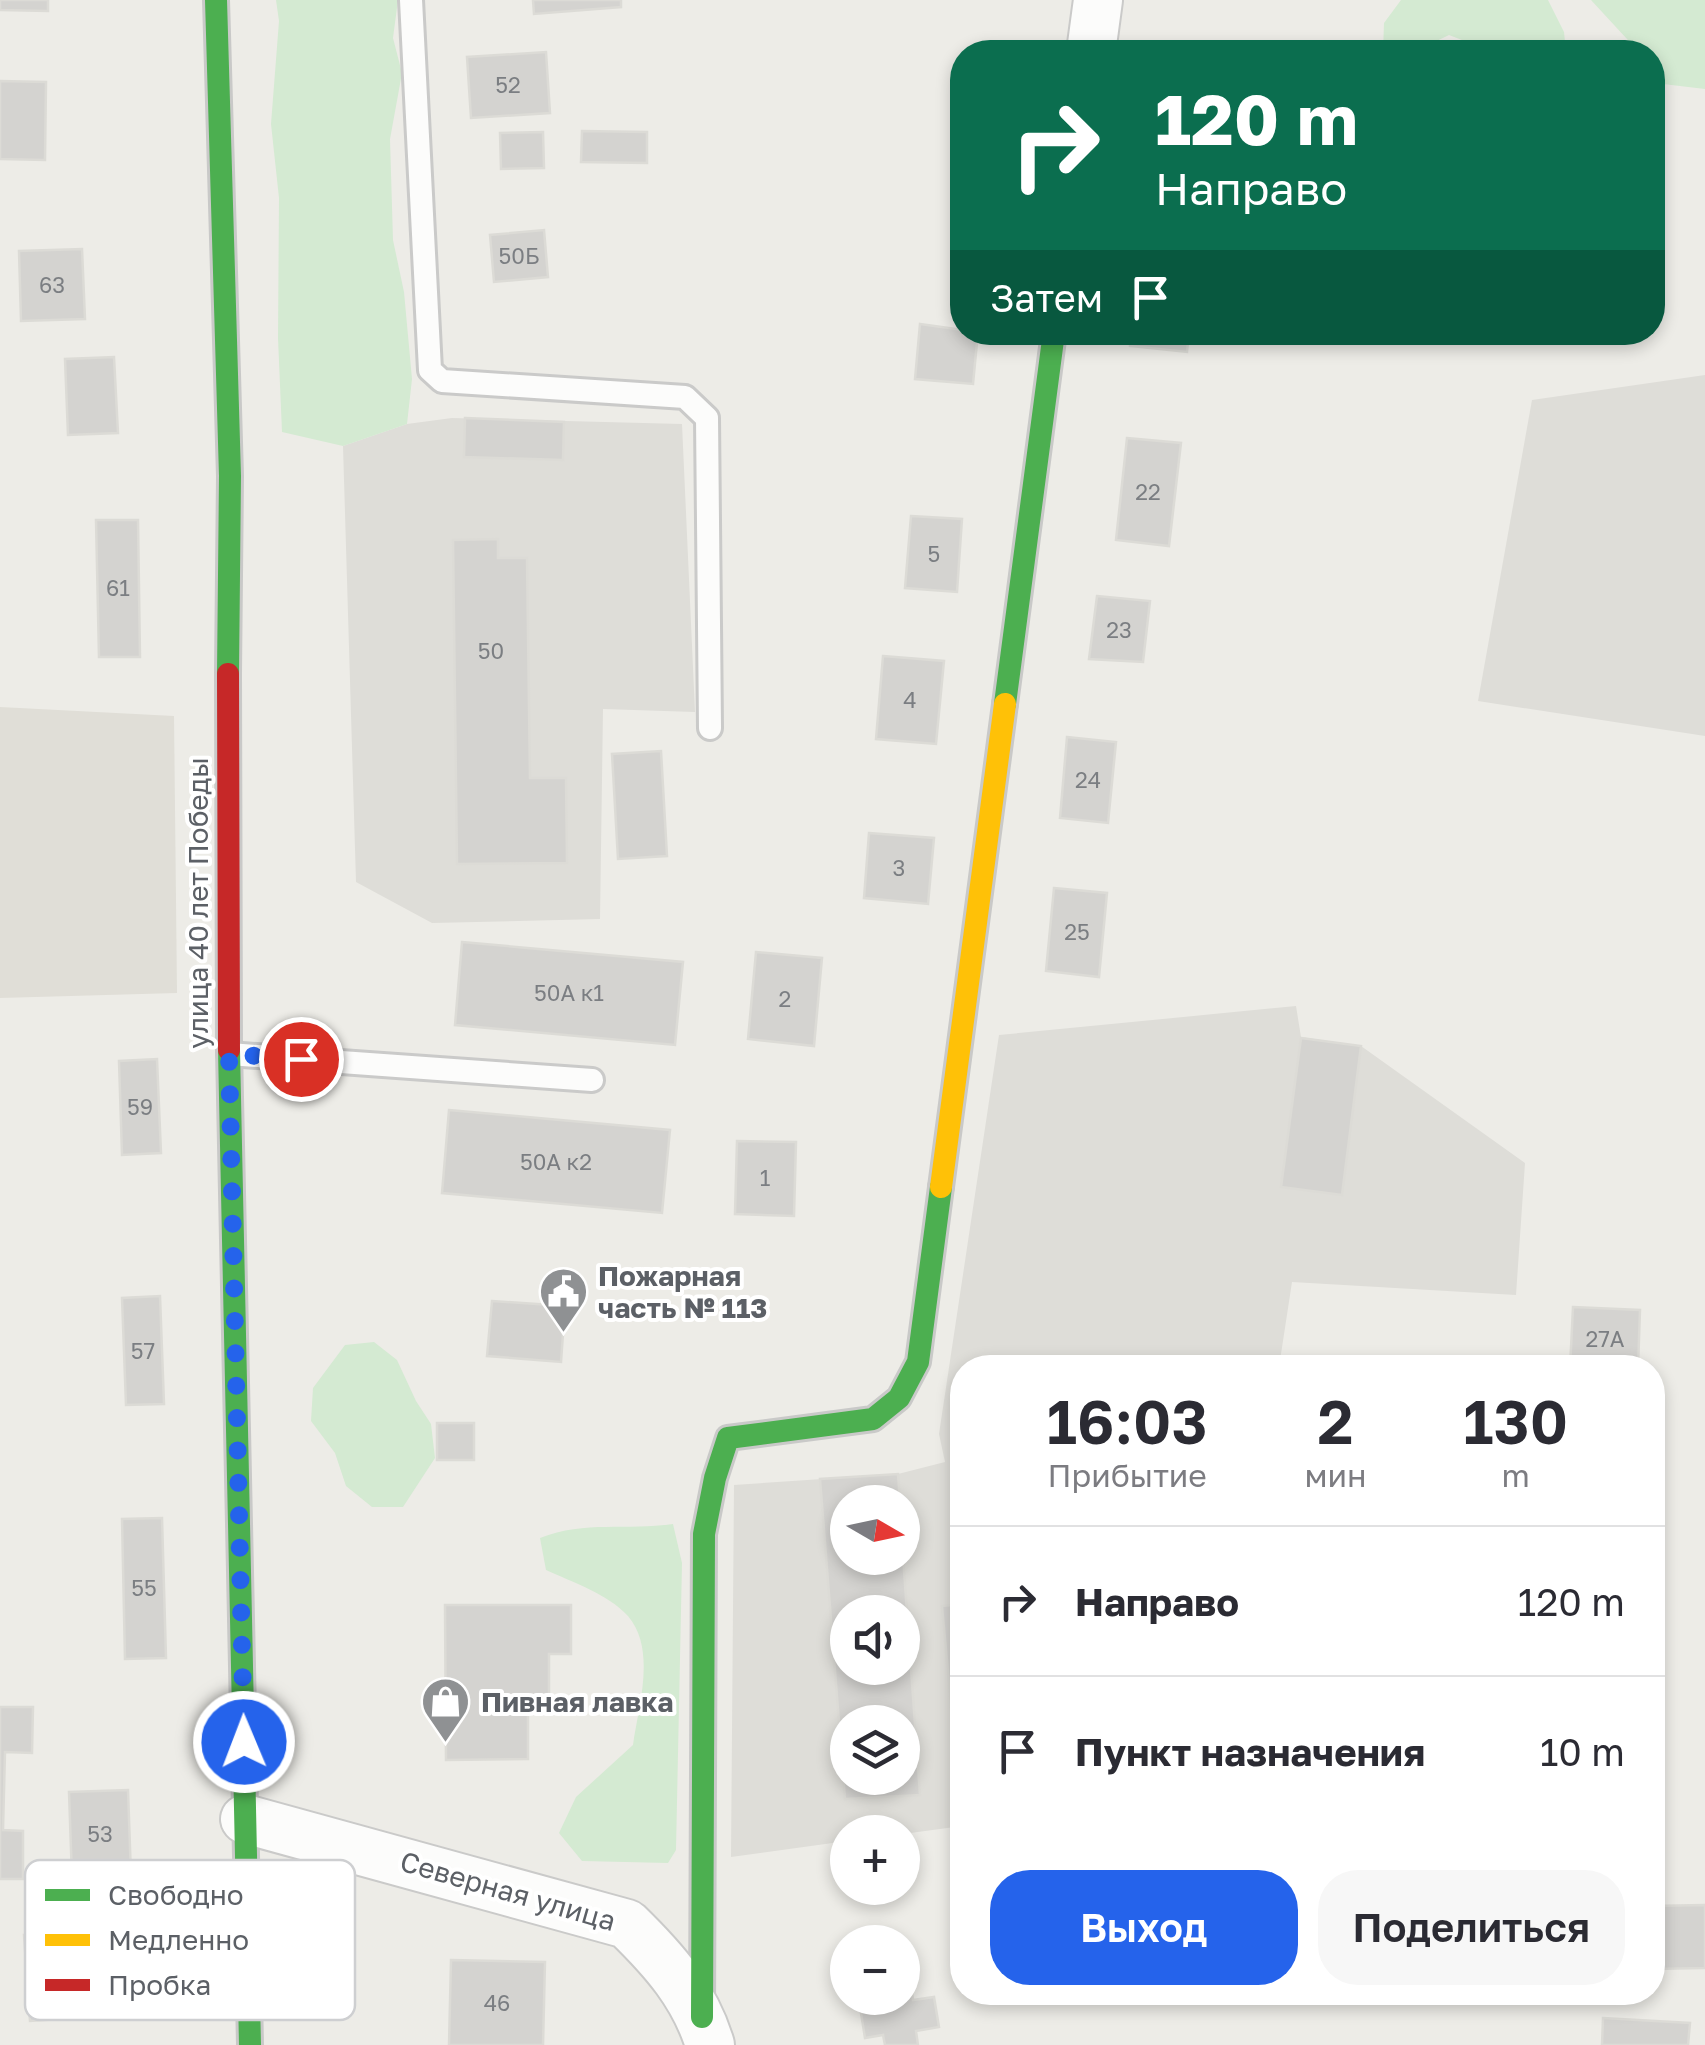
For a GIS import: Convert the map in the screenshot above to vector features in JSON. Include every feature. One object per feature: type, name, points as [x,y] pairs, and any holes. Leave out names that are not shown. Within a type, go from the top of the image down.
[{"type":"street","name":"улица 40 лет Победы","points":[[216,0],[230,476],[229,1054],[246,1860]]},
{"type":"street","points":[[1093,40],[1098,0]]},
{"type":"street","points":[[706,2031],[704,1534],[728,1438],[873,1419],[899,1398],[918,1362],[1052,345]]},
{"type":"street","name":"Северная улица","points":[[245,1818],[628,1924],[668,1964],[706,2031]]},
{"type":"street","name":"улица 40 лет Победы","points":[[249,2020],[250,2045]]},
{"type":"lane","points":[[412,0],[430,370],[442,381],[686,398],[708,418],[710,728]]},
{"type":"lane","points":[[229,1054],[592,1080]]},
{"type":"shaded area","points":[[1705,375],[1705,736],[1478,701],[1532,400]]},
{"type":"shaded area","points":[[452,418],[682,424],[695,712],[603,709],[600,919],[432,923],[356,882],[343,446],[407,424]]},
{"type":"shaded area","points":[[0,707],[174,716],[177,993],[0,998]]},
{"type":"shaded area","points":[[1296,1006],[1301,1037],[1361,1046],[1525,1163],[1516,1295],[1292,1282],[1281,1355],[951,1355],[999,1035]]},
{"type":"shaded area","points":[[950,1361],[950,1828],[920,1832],[920,1815],[830,1815],[830,1843],[731,1857],[734,1485],[898,1474],[945,1462],[939,1434]]},
{"type":"green space","points":[[276,0],[398,0],[393,38],[402,73],[390,139],[393,240],[404,292],[412,379],[407,424],[343,446],[282,432],[279,198],[271,124],[279,21]]},
{"type":"green space","points":[[1401,0],[1548,0],[1565,40],[1462,40],[1449,35],[1439,40],[1383,40],[1384,23]]},
{"type":"green space","points":[[1591,0],[1705,0],[1705,89],[1665,84],[1665,40],[1628,40]]},
{"type":"green space","points":[[374,1342],[397,1360],[431,1424],[435,1458],[403,1507],[372,1507],[346,1486],[335,1453],[311,1421],[313,1388],[345,1345]]},
{"type":"green space","points":[[673,1524],[682,1563],[676,1850],[668,1863],[582,1861],[559,1833],[576,1797],[633,1745],[643,1679],[642,1645],[637,1630],[620,1608],[546,1570],[540,1538],[574,1529]]},
{"type":"building","points":[[0,0],[48,0],[48,11],[0,10]]},
{"type":"building","points":[[533,0],[621,0],[621,7],[534,14]]},
{"type":"building","points":[[546,52],[550,113],[471,118],[467,57]]},
{"type":"building","points":[[0,81],[46,82],[45,160],[0,159]]},
{"type":"building","points":[[582,131],[647,132],[647,163],[581,162]]},
{"type":"building","points":[[543,132],[544,168],[501,169],[500,133]]},
{"type":"building","points":[[544,230],[548,277],[494,282],[490,235]]},
{"type":"building","points":[[82,249],[85,319],[21,321],[19,251]]},
{"type":"building","points":[[920,324],[950,328],[950,345],[977,345],[973,384],[915,379]]},
{"type":"building","points":[[1130,345],[1188,345],[1187,352]]},
{"type":"building","points":[[114,357],[118,433],[68,435],[65,359]]},
{"type":"building","points":[[465,418],[564,422],[563,460],[464,457]]},
{"type":"building","points":[[1127,438],[1181,443],[1169,546],[1116,540]]},
{"type":"building","points":[[911,516],[962,519],[957,592],[905,588]]},
{"type":"building","points":[[96,520],[138,520],[140,657],[99,657]]},
{"type":"building","points":[[498,539],[498,558],[527,558],[530,778],[566,778],[567,863],[457,864],[453,540]]},
{"type":"building","points":[[1097,596],[1150,601],[1143,662],[1089,659]]},
{"type":"building","points":[[883,656],[944,661],[936,744],[876,739]]},
{"type":"building","points":[[1067,737],[1116,742],[1108,823],[1060,818]]},
{"type":"building","points":[[661,751],[667,856],[618,859],[612,754]]},
{"type":"building","points":[[869,833],[934,838],[928,904],[864,898]]},
{"type":"building","points":[[1054,888],[1107,893],[1099,977],[1046,971]]},
{"type":"building","points":[[462,942],[683,962],[675,1045],[455,1025]]},
{"type":"building","points":[[756,952],[822,958],[814,1046],[748,1039]]},
{"type":"building","points":[[1301,1038],[1361,1046],[1342,1195],[1281,1187]]},
{"type":"building","points":[[157,1059],[161,1153],[122,1155],[119,1061]]},
{"type":"building","points":[[449,1110],[670,1130],[662,1213],[442,1193]]},
{"type":"building","points":[[737,1141],[796,1142],[794,1216],[735,1214]]},
{"type":"building","points":[[160,1296],[164,1404],[126,1405],[122,1298]]},
{"type":"building","points":[[492,1301],[565,1306],[561,1362],[487,1356]]},
{"type":"building","points":[[1573,1307],[1640,1310],[1638,1355],[1571,1355]]},
{"type":"building","points":[[437,1423],[474,1423],[474,1460],[437,1460]]},
{"type":"building","points":[[898,1474],[899,1485],[830,1485],[830,1575],[904,1575],[906,1595],[830,1595],[830,1607],[820,1479]]},
{"type":"building","points":[[162,1518],[166,1658],[125,1659],[122,1519]]},
{"type":"building","points":[[445,1605],[571,1605],[571,1654],[549,1654],[549,1704],[528,1704],[528,1759],[446,1760]]},
{"type":"building","points":[[950,1605],[950,1694],[942,1606]]},
{"type":"building","points":[[836,1685],[912,1685],[914,1705],[838,1705]]},
{"type":"building","points":[[0,1707],[33,1707],[32,1753],[5,1752],[3,1830],[23,1831],[23,1879],[0,1879]]},
{"type":"building","points":[[128,1790],[130,1860],[71,1860],[69,1792]]},
{"type":"building","points":[[845,1795],[920,1795],[845,1799]]},
{"type":"building","points":[[1705,1905],[1705,1968],[1665,1969],[1665,1906]]},
{"type":"building","points":[[451,1960],[545,1962],[543,2045],[449,2045]]},
{"type":"building","points":[[934,1997],[939,2027],[916,2031],[918,2045],[885,2045],[883,2035],[865,2038],[861,2015],[920,2015],[920,1999]]},
{"type":"building","points":[[1603,2018],[1690,2023],[1688,2045],[1602,2045]]},
{"type":"traffic: fast","points":[[216,0],[230,476],[228,674]]},
{"type":"traffic: fast","points":[[1005,704],[1052,345]]},
{"type":"traffic: fast","points":[[229,1050],[246,1860]]},
{"type":"traffic: fast","points":[[702,2017],[704,1534],[715,1478],[728,1438],[873,1419],[899,1398],[918,1362],[941,1187]]},
{"type":"traffic: fast","points":[[249,2020],[250,2045]]},
{"type":"traffic: slow","points":[[941,1187],[1005,704]]},
{"type":"traffic: jam","points":[[228,674],[229,1050]]},
{"type":"place","name":"Пожарная часть № 113","points":[[563,1334]]},
{"type":"place","name":"Пивная лавка","points":[[446,1744]]},
{"type":"route","points":[[244,1742],[229,1054],[301,1059]]}]
